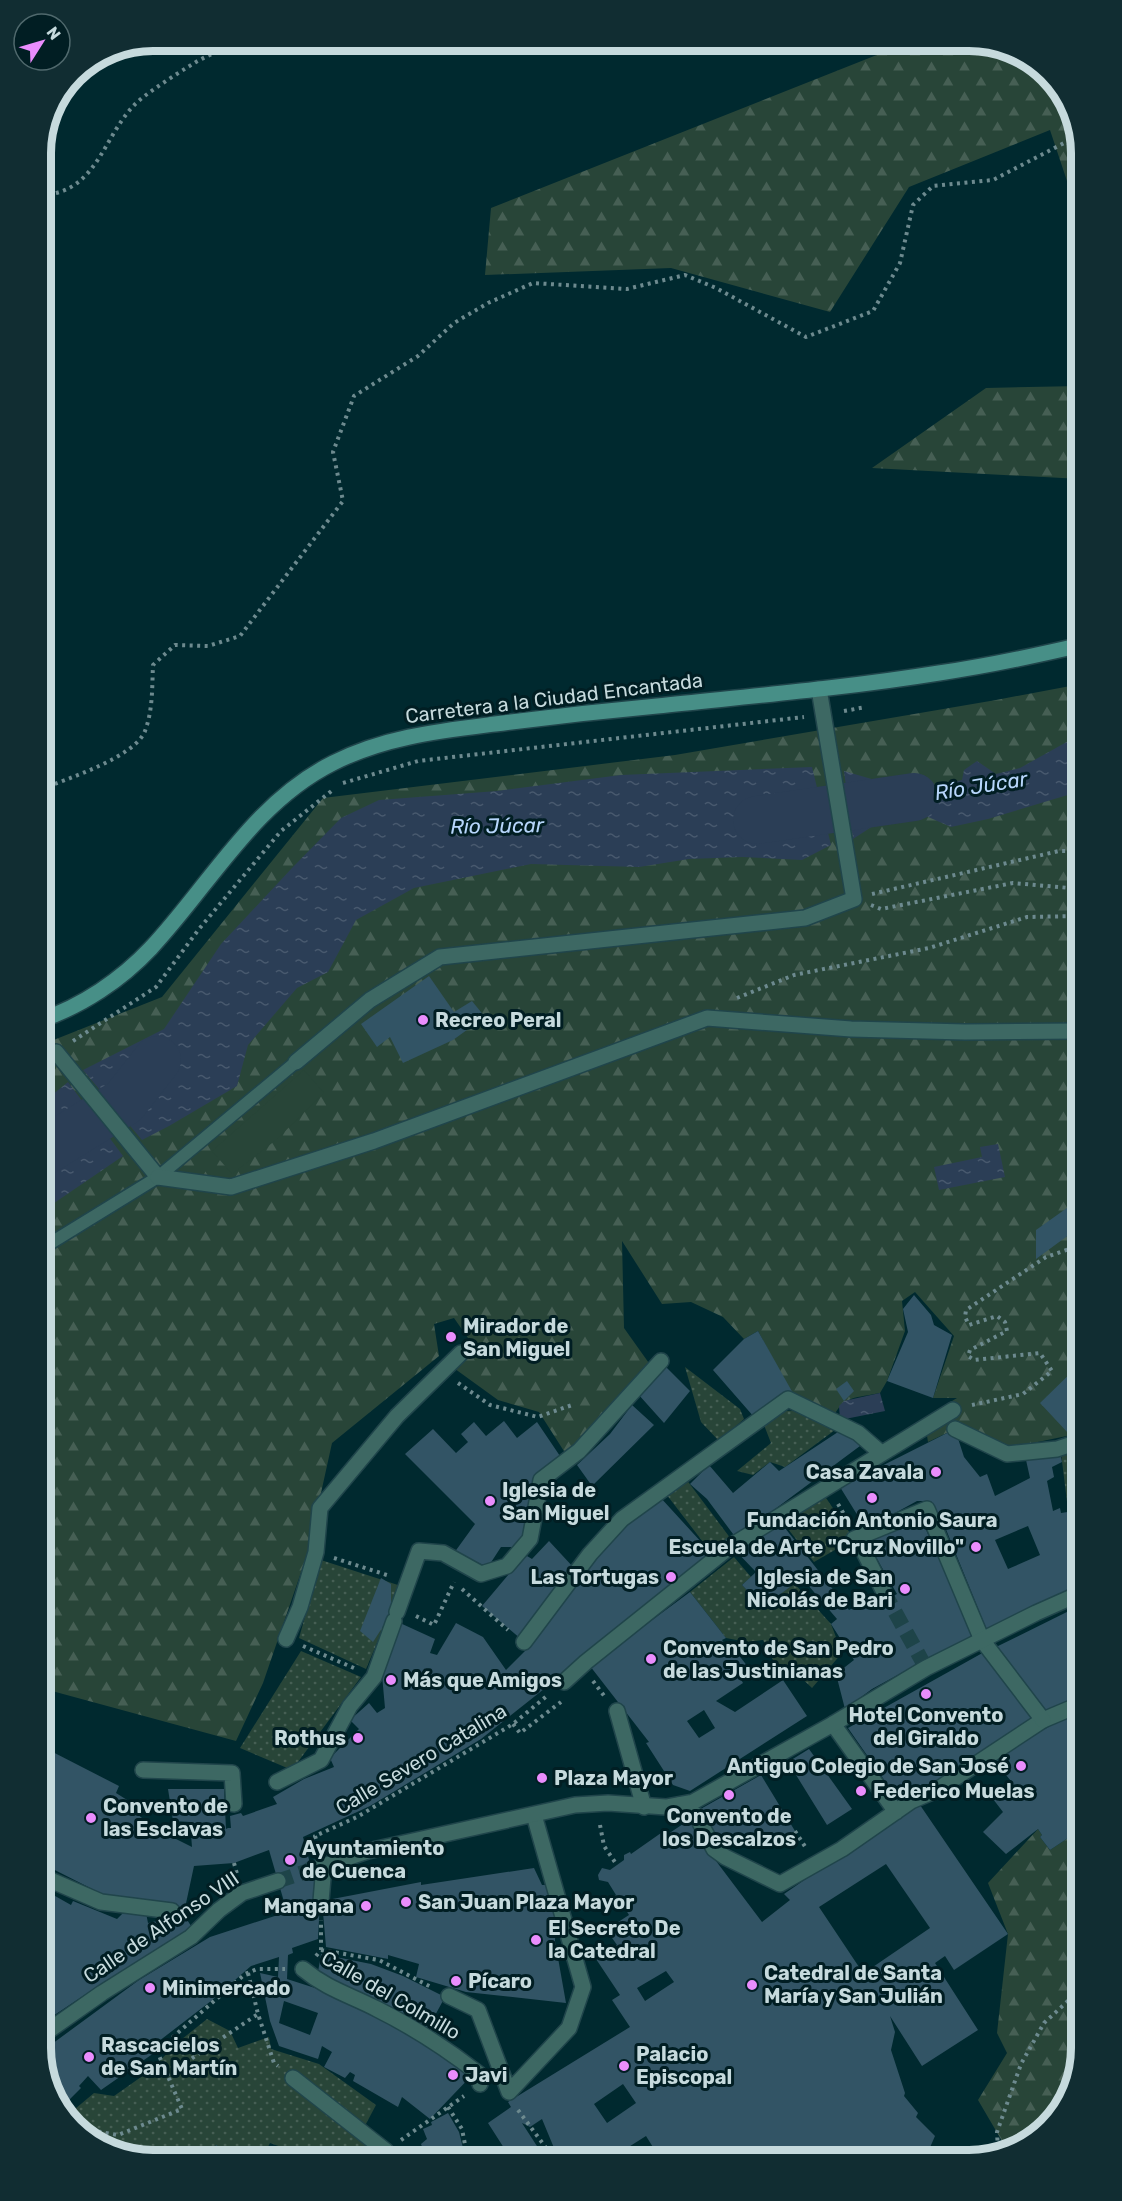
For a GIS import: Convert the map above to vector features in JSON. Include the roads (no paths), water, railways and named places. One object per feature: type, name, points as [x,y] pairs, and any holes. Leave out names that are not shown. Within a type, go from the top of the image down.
[{"type":"main road","name":"Carretera a la Ciudad Encantada","points":[[51,1017],[60,1014],[110,984],[149,951],[240,841],[290,790],[332,763],[357,752],[405,737],[437,732],[570,714],[819,689],[941,673],[1071,647]]},
{"type":"street","points":[[296,1062],[370,1000],[440,957],[805,918],[854,899],[819,689]]},
{"type":"street","points":[[56,1052],[158,1177],[231,1187],[375,1141],[707,1018],[851,1029],[965,1032],[1071,1030]]},
{"type":"street","points":[[286,1639],[300,1607],[316,1552],[320,1508],[397,1416],[461,1353]]},
{"type":"street","points":[[277,1782],[321,1760],[350,1706],[374,1677],[419,1551],[443,1553],[481,1574],[507,1566],[530,1539],[541,1480],[579,1452],[661,1361]]},
{"type":"street","points":[[524,1642],[590,1554],[622,1519],[789,1399],[858,1433],[881,1453]]},
{"type":"street","points":[[564,1682],[731,1545],[953,1410]]},
{"type":"street","points":[[955,1429],[1007,1454],[1057,1449],[1071,1445]]},
{"type":"street","points":[[884,1592],[858,1542],[927,1509],[982,1641],[1043,1720]]},
{"type":"street","points":[[321,1901],[318,1868],[368,1851],[575,1805],[628,1803],[644,1807],[666,1807],[686,1803],[833,1724],[926,1668],[1071,1598]]},
{"type":"street","points":[[686,1803],[696,1815],[714,1849],[725,1857],[780,1884],[842,1849],[911,1801],[937,1790],[1043,1720],[1071,1709]]},
{"type":"street","points":[[617,1711],[644,1807]]},
{"type":"street","points":[[833,1724],[896,1812]]},
{"type":"street","points":[[143,1770],[232,1773],[234,1804]]},
{"type":"street","points":[[449,1996],[478,2010],[509,2092],[569,2028],[583,1987],[534,1815]]},
{"type":"street","points":[[51,1881],[101,1902],[172,1911]]},
{"type":"street","name":"Calle de Alfonso VIII","points":[[51,2028],[191,1937],[219,1910],[242,1893],[278,1881]]},
{"type":"street","name":"Calle del Colmillo","points":[[303,1969],[320,1983],[377,2009],[448,2050],[479,2074],[480,2084]]},
{"type":"street","points":[[293,2078],[380,2150]]},
{"type":"lane","points":[[51,1244],[158,1177],[296,1062]]},
{"type":"water","points":[[1071,740],[1071,794],[988,819],[951,827],[926,816],[873,826],[853,839],[844,771],[875,780],[895,778],[918,791],[962,780],[964,770],[977,761],[996,774],[1020,768]]},
{"type":"water","points":[[812,767],[831,845],[802,860],[742,857],[689,859],[639,867],[531,864],[414,888],[356,920],[328,972],[297,988],[248,1045],[237,1086],[142,1140],[83,1070],[164,1029],[221,944],[292,868],[341,818],[379,800],[497,791],[621,775]]},
{"type":"water","points":[[68,1082],[123,1156],[51,1205],[51,1096]]},
{"type":"water","points":[[998,1144],[1005,1177],[939,1190],[934,1167],[982,1157],[980,1147]]},
{"type":"water","points":[[880,1393],[885,1411],[840,1420],[839,1406],[844,1401]]},
{"type":"waterway","name":"Río Júcar","points":[[757,820],[914,797]]},
{"type":"waterway","name":"Río Júcar","points":[[51,1147],[124,1102],[157,1060]]},
{"type":"tunnel","points":[[884,1592],[926,1668]]},
{"type":"tunnel","points":[[278,1881],[311,1870]]},
{"type":"place","name":"Recreo Peral","points":[[423,1020]]},
{"type":"place","name":"Mirador de San Miguel","points":[[451,1337]]},
{"type":"place","name":"Casa Zavala","points":[[936,1472]]},
{"type":"place","name":"Fundación Antonio Saura","points":[[872,1498]]},
{"type":"place","name":"Iglesia de San Miguel","points":[[490,1501]]},
{"type":"place","name":"Escuela de Arte \"Cruz Novillo\"","points":[[976,1547]]},
{"type":"place","name":"Las Tortugas","points":[[671,1577]]},
{"type":"place","name":"Iglesia de San Nicolás de Bari","points":[[905,1589]]},
{"type":"place","name":"Convento de San Pedro de las Justinianas","points":[[651,1659]]},
{"type":"place","name":"Más que Amigos","points":[[391,1680]]},
{"type":"place","name":"Hotel Convento del Giraldo","points":[[926,1694]]},
{"type":"place","name":"Rothus","points":[[358,1738]]},
{"type":"place","name":"Antiguo Colegio de San José","points":[[1021,1766]]},
{"type":"place","name":"Plaza Mayor","points":[[542,1778]]},
{"type":"place","name":"Federico Muelas","points":[[861,1791]]},
{"type":"place","name":"Convento de los Descalzos","points":[[729,1795]]},
{"type":"place","name":"Convento de las Esclavas","points":[[91,1818]]},
{"type":"place","name":"Ayuntamiento de Cuenca","points":[[290,1860]]},
{"type":"place","name":"San Juan Plaza Mayor","points":[[406,1902]]},
{"type":"place","name":"Mangana","points":[[366,1906]]},
{"type":"place","name":"El Secreto De la Catedral","points":[[536,1940]]},
{"type":"place","name":"Pícaro","points":[[456,1981]]},
{"type":"place","name":"Catedral de Santa María y San Julián","points":[[752,1985]]},
{"type":"place","name":"Minimercado","points":[[150,1988]]},
{"type":"place","name":"Rascacielos de San Martín","points":[[89,2057]]},
{"type":"place","name":"Palacio Episcopal","points":[[624,2066]]},
{"type":"place","name":"Javi","points":[[453,2075]]}]
